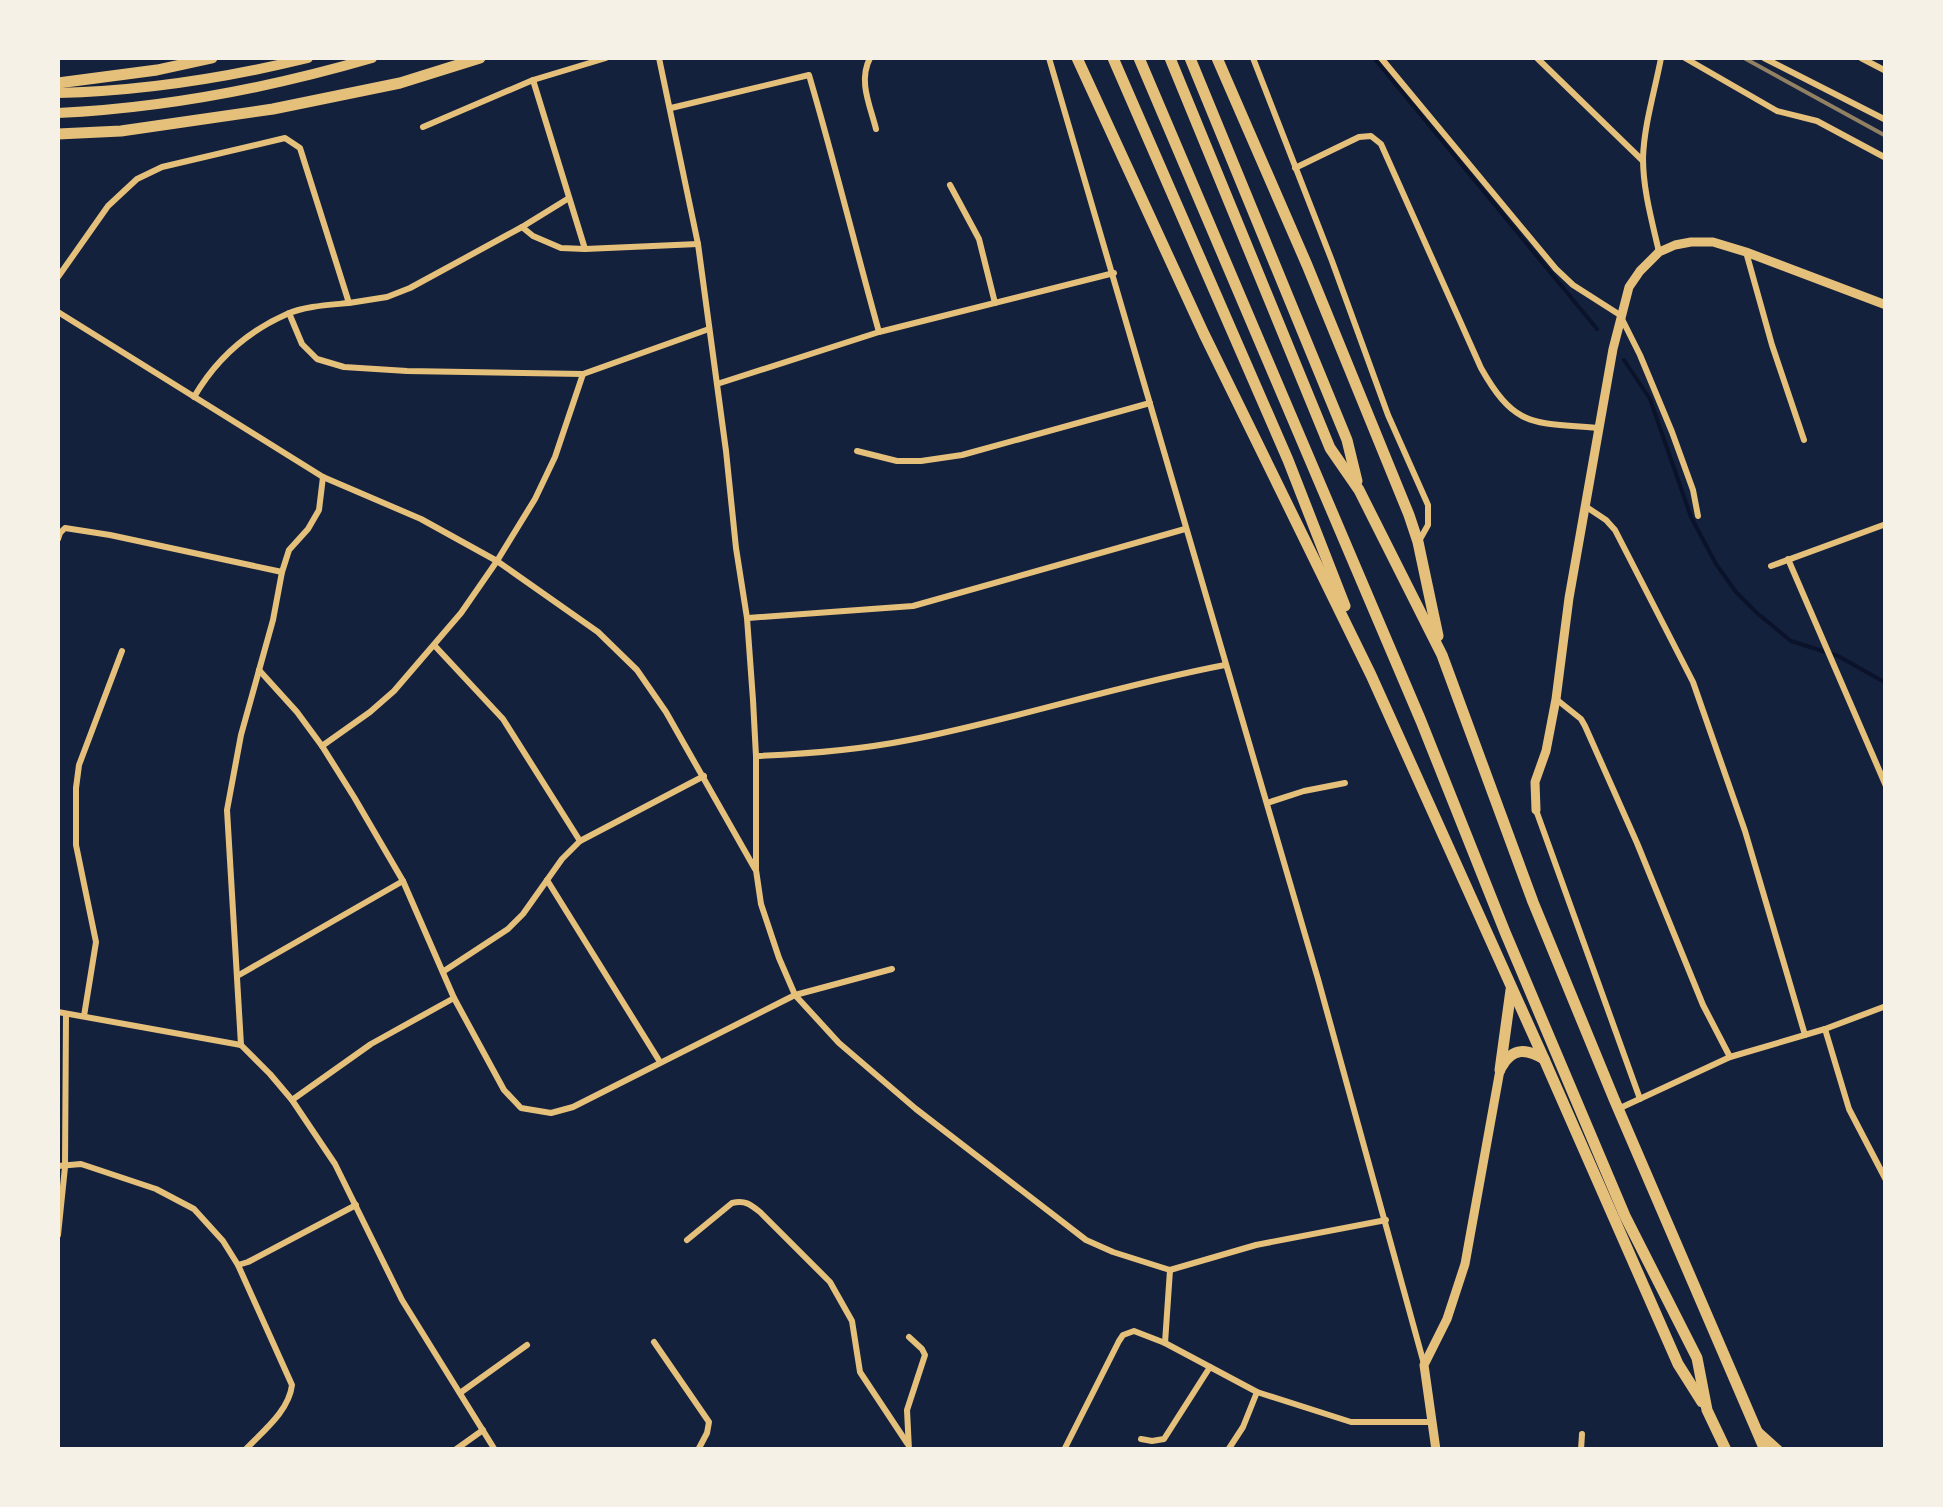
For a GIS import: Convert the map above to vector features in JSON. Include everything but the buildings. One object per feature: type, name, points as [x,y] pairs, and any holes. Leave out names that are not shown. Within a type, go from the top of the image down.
[{"type":"highway","points":[[58,83],[158,70],[212,58]]},
{"type":"highway","points":[[58,134],[121,131],[273,109],[400,83],[480,58]]},
{"type":"highway","points":[[1077,58],[1204,334],[1371,675],[1678,1364],[1708,1410],[1726,1450]]},
{"type":"highway","points":[[1113,58],[1288,460],[1371,675]]},
{"type":"highway","points":[[1138,58],[1421,721],[1625,1216],[1697,1358],[1708,1410]]},
{"type":"highway","points":[[1170,58],[1330,448],[1359,490],[1442,655],[1532,902],[1765,1450]]},
{"type":"highway","points":[[1190,58],[1347,440],[1359,490]]},
{"type":"highway","points":[[1219,60],[1307,265],[1418,542],[1442,655]]},
{"type":"highway","points":[[1500,1070],[1511,988]]},
{"type":"highway","points":[[1500,1070],[1506,1058],[1521,1050],[1530,1050],[1544,1059]]},
{"type":"main road","points":[[58,93],[132,89],[308,58]]},
{"type":"main road","points":[[58,113],[172,102],[270,86],[372,58]]},
{"type":"main road","points":[[1758,1432],[1778,1450]]},
{"type":"street","points":[[423,127],[533,80],[606,58]]},
{"type":"street","points":[[660,58],[698,244],[747,618],[756,756],[756,870],[761,904],[795,995],[838,1043],[877,1076],[1086,1240],[1113,1252],[1170,1270],[1256,1245],[1386,1220]]},
{"type":"street","points":[[870,58],[863,80],[876,129]]},
{"type":"street","points":[[1049,58],[1386,1220],[1424,1365],[1436,1450]]},
{"type":"street","points":[[1252,58],[1388,415],[1428,505],[1428,524],[1418,542]]},
{"type":"street","points":[[1381,58],[1556,270],[1573,286],[1620,315],[1672,432],[1698,516]]},
{"type":"street","points":[[1537,58],[1643,161]]},
{"type":"street","points":[[1658,252],[1643,161],[1661,58]]},
{"type":"street","points":[[1685,58],[1776,111],[1817,121],[1886,158]]},
{"type":"street","points":[[1764,58],[1886,120]]},
{"type":"street","points":[[1861,58],[1886,71]]},
{"type":"street","points":[[671,108],[809,75],[879,332]]},
{"type":"street","points":[[533,80],[585,249]]},
{"type":"street","points":[[1296,168],[1360,137],[1371,136],[1381,144],[1493,390],[1517,415],[1530,420],[1600,428]]},
{"type":"street","points":[[58,277],[108,206],[136,179],[162,168],[285,138],[300,148],[349,303]]},
{"type":"street","points":[[950,184],[978,239],[994,303]]},
{"type":"street","points":[[194,397],[224,355],[240,341],[289,313],[388,297],[410,288],[569,198]]},
{"type":"street","points":[[522,227],[561,248],[698,244]]},
{"type":"street","points":[[1640,1099],[1536,810],[1535,782],[1546,751],[1556,699],[1569,598],[1620,315],[1629,287],[1658,252],[1690,242],[1713,242],[1746,252],[1886,304]]},
{"type":"street","points":[[1746,252],[1804,440]]},
{"type":"street","points":[[717,384],[879,332],[1114,274]]},
{"type":"street","points":[[58,312],[323,478],[453,535],[497,561],[598,632],[636,670],[666,712],[756,870]]},
{"type":"street","points":[[289,313],[302,344],[317,359],[344,366],[408,371],[584,374],[709,330]]},
{"type":"street","points":[[322,746],[394,692],[461,613],[535,500],[555,457],[584,374]]},
{"type":"street","points":[[857,451],[897,461],[962,455],[1150,402]]},
{"type":"street","points":[[241,1045],[227,810],[241,735],[282,572],[289,550],[319,510],[323,478]]},
{"type":"street","points":[[1585,506],[1614,530],[1693,682],[1745,831],[1806,1035]]},
{"type":"street","points":[[1771,566],[1886,524]]},
{"type":"street","points":[[58,539],[65,528],[110,534],[282,572]]},
{"type":"street","points":[[747,618],[912,606],[1185,529]]},
{"type":"street","points":[[1788,558],[1886,786]]},
{"type":"street","points":[[434,645],[503,719],[580,842]]},
{"type":"street","points":[[84,1016],[96,942],[76,845],[76,788],[79,766],[122,651]]},
{"type":"street","points":[[756,756],[828,752],[910,740],[1225,664]]},
{"type":"street","points":[[259,670],[322,746],[402,881],[454,998],[504,1090],[520,1108],[550,1113],[573,1107],[795,995],[892,968]]},
{"type":"street","points":[[1556,699],[1586,726],[1702,1004],[1730,1058]]},
{"type":"street","points":[[444,971],[508,929],[580,842],[704,776]]},
{"type":"street","points":[[1267,803],[1304,790],[1345,783]]},
{"type":"street","points":[[547,880],[660,1062]]},
{"type":"street","points":[[238,976],[402,881]]},
{"type":"street","points":[[292,1100],[371,1044],[454,998]]},
{"type":"street","points":[[1618,1109],[1730,1058],[1886,1006]]},
{"type":"street","points":[[58,1235],[62,1013],[241,1045],[292,1100],[335,1164],[402,1300],[495,1450]]},
{"type":"street","points":[[1824,1029],[1849,1110],[1886,1180]]},
{"type":"street","points":[[1424,1365],[1447,1319],[1465,1264],[1500,1070]]},
{"type":"street","points":[[61,1166],[81,1164],[156,1189],[194,1209],[223,1240],[292,1385],[285,1406],[246,1450]]},
{"type":"street","points":[[687,1240],[732,1203],[748,1203],[760,1212],[830,1282],[852,1321],[860,1372],[908,1446]]},
{"type":"street","points":[[238,1265],[356,1204]]},
{"type":"street","points":[[1165,1343],[1170,1270]]},
{"type":"street","points":[[1064,1450],[1123,1335],[1134,1332],[1165,1343],[1257,1392],[1352,1422],[1432,1422]]},
{"type":"street","points":[[908,1446],[908,1400],[925,1355],[909,1337]]},
{"type":"street","points":[[654,1342],[709,1422],[698,1450]]},
{"type":"street","points":[[460,1393],[527,1345]]},
{"type":"street","points":[[1141,1439],[1164,1439],[1210,1366]]},
{"type":"street","points":[[1228,1450],[1243,1427],[1257,1392]]},
{"type":"street","points":[[455,1450],[483,1430]]},
{"type":"street","points":[[1581,1450],[1582,1434]]},
{"type":"waterway","points":[[1374,58],[1597,329]]},
{"type":"waterway","points":[[1624,360],[1650,399],[1691,517],[1736,592],[1791,641],[1838,656],[1886,683]]},
{"type":"railway","points":[[1744,58],[1886,136]]}]
